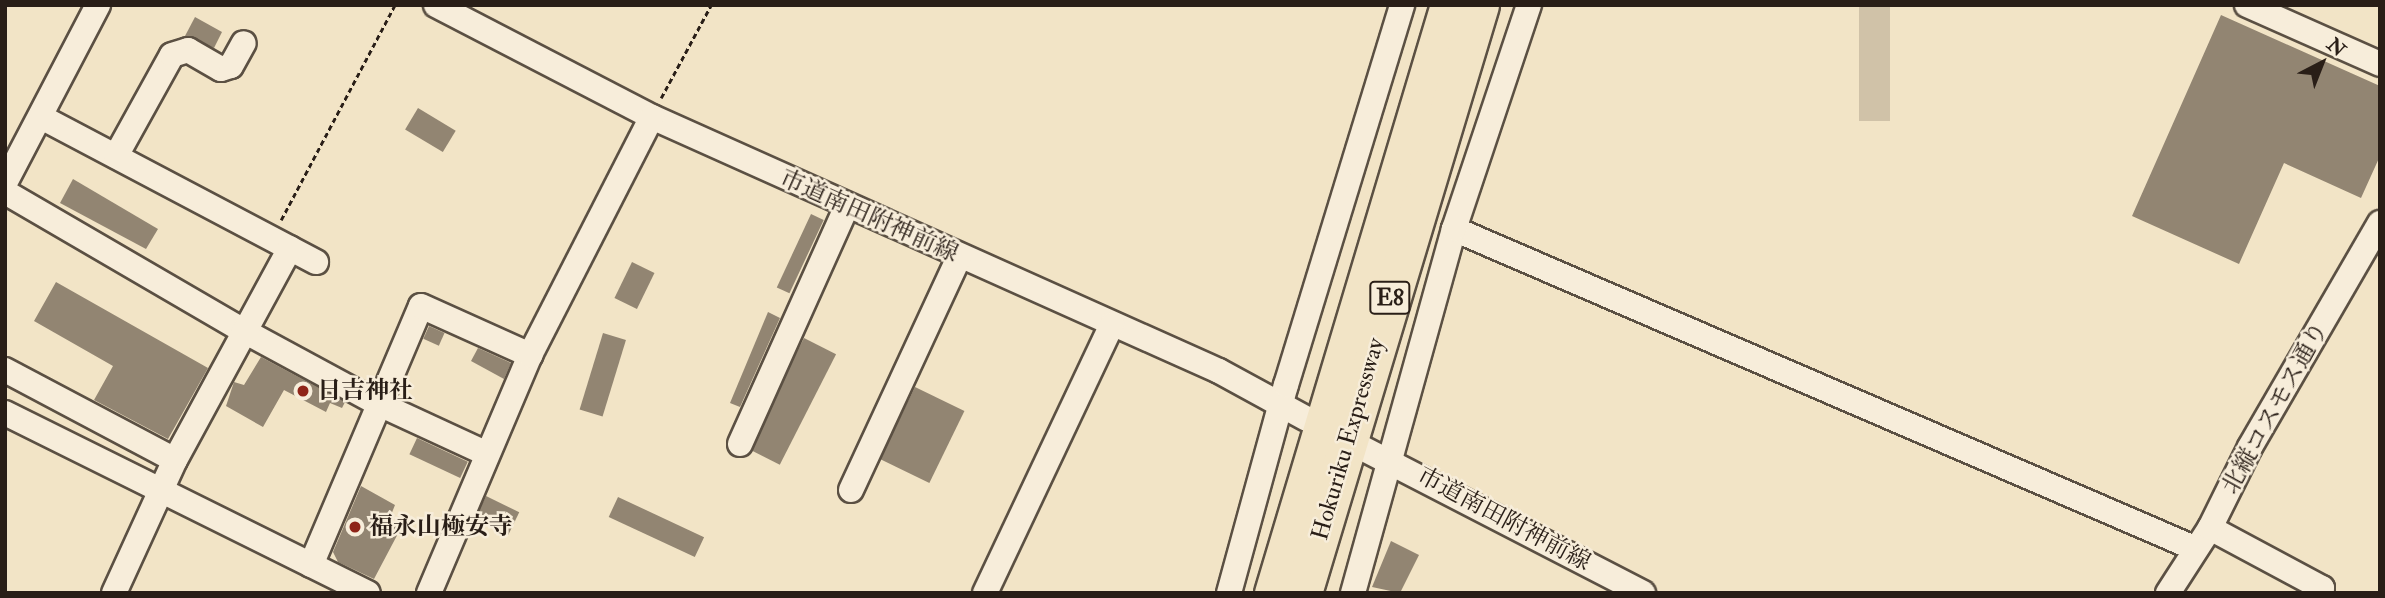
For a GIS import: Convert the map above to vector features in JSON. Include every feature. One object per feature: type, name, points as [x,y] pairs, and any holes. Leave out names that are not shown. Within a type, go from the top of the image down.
[{"type":"highway","name":"Hokuriku Expressway","points":[[1273,593],[1449,5]]},
{"type":"highway","name":"Hokuriku Expressway","points":[[1303,593],[1480,5]]},
{"type":"street","points":[[5,183],[98,5]]},
{"type":"street","name":"市道南田附神前線","points":[[436,5],[652,117],[846,208],[1219,371],[1307,419]]},
{"type":"street","points":[[1229,593],[1280,405],[1402,5]]},
{"type":"street","points":[[1353,593],[1388,458],[1454,229],[1529,5]]},
{"type":"street","points":[[2247,5],[2380,64]]},
{"type":"street","points":[[116,156],[172,55],[188,50],[221,69],[231,66],[244,43]]},
{"type":"street","points":[[41,117],[316,262]]},
{"type":"street","points":[[429,593],[530,355],[652,117]]},
{"type":"street","points":[[5,192],[244,331],[379,404],[487,454]]},
{"type":"street","points":[[740,444],[846,208]]},
{"type":"street","name":"北縦コスモス通り","points":[[2168,593],[2194,548],[2210,528],[2380,223]]},
{"type":"street","points":[[1454,229],[2194,548]]},
{"type":"street","points":[[114,593],[174,460],[244,331],[280,243]]},
{"type":"street","points":[[851,489],[959,257]]},
{"type":"street","points":[[311,565],[421,306],[530,355]]},
{"type":"street","points":[[985,593],[1112,324]]},
{"type":"street","points":[[5,370],[174,460]]},
{"type":"street","points":[[5,412],[161,493],[368,593]]},
{"type":"street","name":"市道南田附神前線","points":[[1364,449],[1388,458],[1643,593]]},
{"type":"street","points":[[2210,528],[2322,588],[2321,593]]},
{"type":"path","points":[[280,243],[323,147],[395,5]]},
{"type":"path","points":[[652,117],[710,5]]},
{"type":"shaded area","points":[[1859,5],[1890,5],[1890,121],[1859,121]]},
{"type":"building","points":[[2221,15],[2380,86],[2380,156],[2361,198],[2284,163],[2239,264],[2132,216]]},
{"type":"building","points":[[195,17],[222,32],[214,48],[185,36]]},
{"type":"building","points":[[418,108],[456,131],[443,152],[405,129]]},
{"type":"building","points":[[73,179],[158,229],[146,249],[60,203]]},
{"type":"building","points":[[811,214],[824,220],[789,293],[777,287]]},
{"type":"building","points":[[632,262],[654,273],[637,309],[614,298]]},
{"type":"building","points":[[56,282],[208,368],[168,439],[94,400],[113,366],[34,321]]},
{"type":"building","points":[[768,312],[780,318],[740,407],[730,403]]},
{"type":"building","points":[[429,326],[445,333],[439,346],[423,339]]},
{"type":"building","points":[[603,333],[626,340],[603,417],[580,410]]},
{"type":"building","points":[[804,338],[836,354],[780,465],[748,448]]},
{"type":"building","points":[[478,348],[511,363],[504,379],[471,361]]},
{"type":"building","points":[[261,357],[345,402],[342,408],[330,403],[326,412],[284,390],[263,427],[226,406],[234,382],[244,385]]},
{"type":"building","points":[[915,387],[964,411],[929,483],[880,459]]},
{"type":"building","points":[[417,438],[468,462],[460,478],[409,454]]},
{"type":"building","points":[[361,486],[395,505],[389,520],[402,526],[374,579],[338,562],[333,552]]},
{"type":"building","points":[[486,496],[519,512],[508,535],[475,518]]},
{"type":"building","points":[[618,497],[704,537],[695,557],[609,517]]},
{"type":"building","points":[[1391,541],[1419,555],[1400,593],[1372,587]]},
{"type":"place","name":"日吉神社","points":[[303,391]]},
{"type":"place","name":"福永山極安寺","points":[[355,527]]}]
